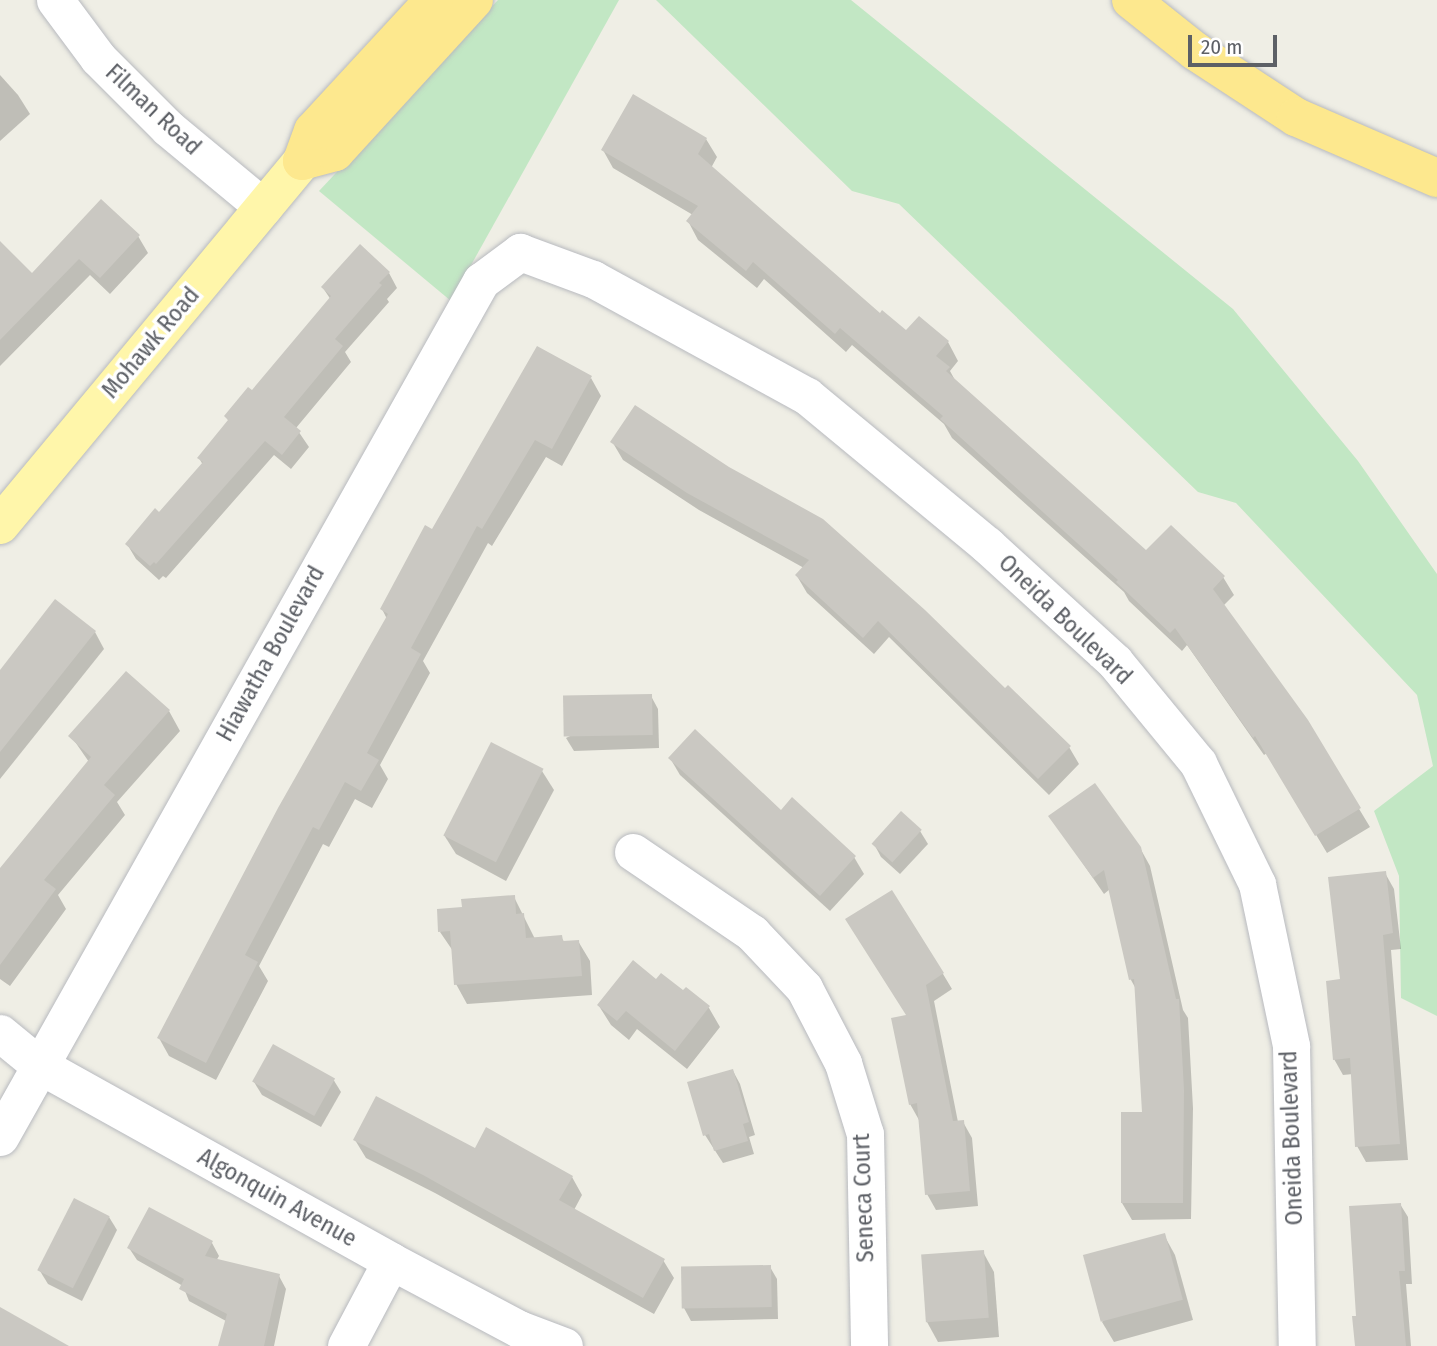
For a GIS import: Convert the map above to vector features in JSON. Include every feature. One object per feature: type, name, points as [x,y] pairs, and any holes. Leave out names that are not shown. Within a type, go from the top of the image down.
[{"type":"highway","points":[[302,161],[313,131],[434,0]]},
{"type":"highway","points":[[302,161],[335,152],[474,0]]},
{"type":"highway","points":[[1131,0],[1195,51],[1296,117],[1437,178]]},
{"type":"main road","name":"Mohawk Road","points":[[0,525],[302,161]]},
{"type":"street","name":"Filman Road","points":[[55,0],[98,58],[151,110],[263,207]]},
{"type":"street","name":"Hiawatha Boulevard","points":[[0,1137],[481,281],[520,252],[593,279]]},
{"type":"street","name":"Oneida Boulevard","points":[[593,279],[807,397],[987,545],[1115,662],[1198,763],[1257,884],[1290,1046],[1297,1346]]},
{"type":"street","name":"Seneca Court","points":[[633,852],[752,933],[804,988],[843,1063],[865,1134],[869,1346]]},
{"type":"street","name":"Algonquin Avenue","points":[[0,1034],[39,1065],[391,1261],[519,1329],[564,1346]]},
{"type":"street","points":[[346,1346],[391,1261]]},
{"type":"green space","points":[[498,0],[619,0],[451,301],[319,191]]},
{"type":"green space","points":[[656,0],[851,0],[1233,309],[1358,461],[1437,574],[1437,1016],[1401,998],[1399,876],[1374,811],[1433,766],[1417,695],[1236,503],[1198,492],[899,204],[852,191]]},
{"type":"building","points":[[633,94],[707,138],[698,154],[880,313],[882,310],[906,330],[919,316],[949,341],[936,356],[950,367],[946,371],[1146,550],[1171,525],[1225,576],[1213,589],[1308,720],[1361,808],[1315,836],[1255,736],[1253,738],[1175,628],[1170,633],[1116,582],[1118,580],[940,419],[943,416],[840,328],[835,334],[753,262],[746,271],[686,221],[698,206],[601,150]]},
{"type":"building","points":[[101,199],[140,235],[100,278],[79,259],[0,340],[0,241],[32,273]]},
{"type":"building","points":[[360,244],[390,272],[335,339],[343,346],[284,417],[301,431],[282,455],[265,441],[156,564],[154,562],[150,566],[125,544],[155,508],[159,512],[203,462],[197,458],[228,420],[224,416],[248,387],[252,390],[331,296],[321,287]]},
{"type":"building","points":[[537,346],[592,376],[552,449],[535,440],[482,529],[477,526],[411,648],[421,654],[367,753],[379,760],[361,791],[345,782],[319,830],[313,827],[245,955],[258,962],[206,1063],[157,1038],[278,808],[388,614],[380,609],[425,525],[432,529]]},
{"type":"building","points":[[635,405],[729,467],[823,519],[925,610],[1005,688],[1008,685],[1071,746],[1038,779],[878,621],[863,638],[795,575],[809,560],[687,493],[610,442]]},
{"type":"building","points":[[55,599],[96,631],[0,752],[0,670]]},
{"type":"building","points":[[126,671],[170,710],[104,785],[115,795],[44,880],[56,889],[0,965],[0,868],[91,757],[68,736]]},
{"type":"building","points":[[652,694],[653,735],[564,737],[563,696]]},
{"type":"building","points":[[695,729],[781,810],[792,797],[856,856],[820,896],[668,758]]},
{"type":"building","points":[[491,742],[544,769],[496,862],[443,836]]},
{"type":"building","points":[[1095,783],[1141,847],[1176,999],[1179,999],[1184,1090],[1183,1203],[1121,1203],[1121,1112],[1142,1112],[1134,979],[1129,980],[1104,870],[1093,878],[1048,816]]},
{"type":"building","points":[[901,811],[922,830],[892,862],[872,844]]},
{"type":"building","points":[[1386,871],[1393,933],[1383,935],[1400,1144],[1355,1147],[1350,1058],[1333,1060],[1326,981],[1340,979],[1328,877]]},
{"type":"building","points":[[892,890],[944,973],[926,985],[953,1121],[964,1120],[970,1191],[925,1195],[917,1103],[909,1105],[891,1018],[906,1015],[845,919]]},
{"type":"building","points":[[515,895],[516,914],[524,913],[526,938],[562,935],[563,941],[579,940],[582,976],[454,985],[450,931],[438,932],[437,909],[462,907],[461,899]]},
{"type":"building","points":[[633,960],[656,979],[661,973],[683,990],[686,987],[710,1006],[675,1051],[626,1011],[617,1021],[597,1005]]},
{"type":"building","points":[[273,1044],[335,1078],[314,1116],[252,1082]]},
{"type":"building","points":[[733,1069],[749,1122],[743,1124],[748,1141],[714,1151],[709,1134],[703,1136],[687,1082]]},
{"type":"building","points":[[376,1096],[475,1148],[486,1127],[573,1176],[559,1200],[665,1259],[643,1298],[423,1175],[353,1140]]},
{"type":"building","points":[[74,1198],[110,1216],[73,1288],[37,1270]]},
{"type":"building","points":[[1401,1203],[1405,1271],[1399,1271],[1406,1346],[1355,1346],[1352,1316],[1356,1316],[1349,1206]]},
{"type":"building","points":[[149,1207],[213,1241],[205,1256],[280,1274],[264,1346],[218,1346],[227,1314],[179,1289],[184,1279],[127,1248]]},
{"type":"building","points":[[1165,1233],[1183,1300],[1101,1322],[1083,1255]]},
{"type":"building","points":[[984,1250],[989,1318],[926,1322],[921,1254]]},
{"type":"building","points":[[771,1265],[772,1307],[682,1309],[681,1267]]},
{"type":"building","points":[[0,1307],[69,1346],[0,1346]]}]
